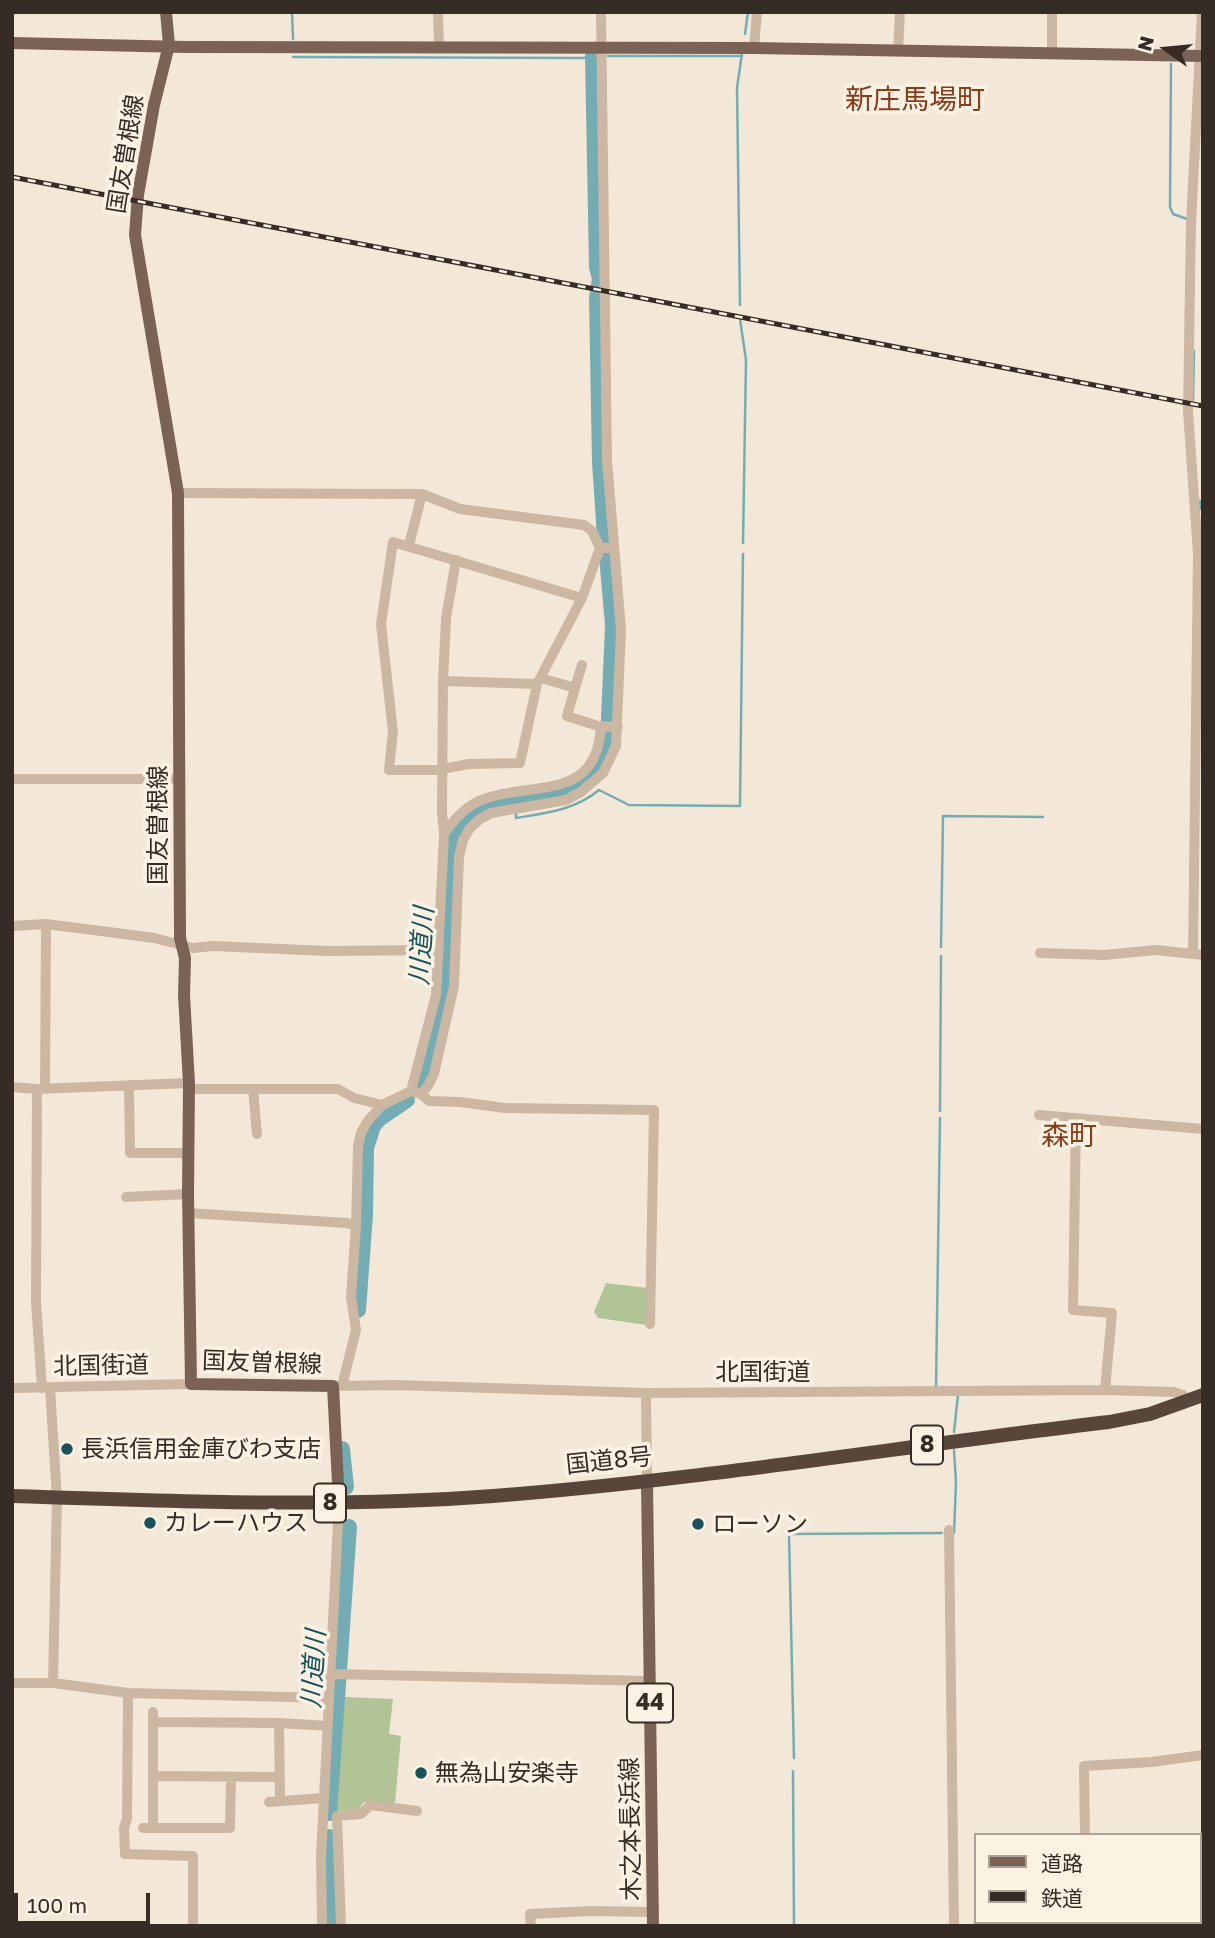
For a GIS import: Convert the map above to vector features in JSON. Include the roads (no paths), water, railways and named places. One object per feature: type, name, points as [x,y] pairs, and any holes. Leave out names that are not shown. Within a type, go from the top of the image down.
[{"type":"highway","name":"国道8号","points":[[12,1496],[339,1503],[492,1496],[647,1481],[1108,1422],[1150,1414],[1203,1395]]},
{"type":"main road","name":"国友曽根線","points":[[166,12],[169,45],[153,104],[138,195],[135,235],[178,493],[180,938],[185,958],[184,995],[189,1086],[191,1384],[338,1386],[339,1503]]},
{"type":"main road","points":[[12,43],[186,47],[754,48],[1201,56]]},
{"type":"main road","name":"木之本長浜線","points":[[647,1481],[653,1926]]},
{"type":"street","points":[[438,12],[439,47]]},
{"type":"street","points":[[338,1386],[356,1330],[351,1297],[358,1146],[366,1122],[382,1105],[428,1086],[434,1074],[453,996],[459,857],[463,840],[470,828],[491,813],[566,800],[589,787],[603,773],[613,757],[609,727],[621,630],[607,460],[601,12]]},
{"type":"street","points":[[754,48],[757,12]]},
{"type":"street","points":[[898,51],[901,12]]},
{"type":"street","points":[[1052,12],[1052,52]]},
{"type":"street","points":[[1040,953],[1104,955],[1156,950],[1198,954],[1198,554],[1188,411],[1197,215],[1202,12]]},
{"type":"street","points":[[178,493],[422,494],[460,509],[584,525],[592,531],[600,548],[582,598],[539,681],[520,763],[389,770],[393,732],[381,624],[393,541],[582,598]]},
{"type":"street","points":[[409,545],[422,494]]},
{"type":"street","points":[[600,548],[613,548]]},
{"type":"street","points":[[416,1093],[436,995],[444,834],[443,681],[446,618],[456,560]]},
{"type":"street","points":[[582,665],[568,716],[609,727]]},
{"type":"street","points":[[443,681],[539,681],[575,688]]},
{"type":"street","points":[[444,834],[460,814],[485,799],[558,787],[578,777],[596,755],[609,727]]},
{"type":"street","points":[[12,779],[178,779]]},
{"type":"street","points":[[12,926],[46,924],[154,939],[183,947],[327,951],[439,950]]},
{"type":"street","points":[[46,924],[36,1303],[57,1498],[53,1683]]},
{"type":"street","points":[[12,1087],[41,1089],[130,1085],[338,1089],[354,1098],[382,1105]]},
{"type":"street","points":[[130,1085],[130,1153],[188,1153]]},
{"type":"street","points":[[253,1089],[257,1134]]},
{"type":"street","points":[[416,1093],[429,1101],[505,1108],[654,1110],[650,1324]]},
{"type":"street","points":[[1039,1115],[1203,1129]]},
{"type":"street","points":[[1076,1118],[1073,1310],[1112,1313],[1105,1391]]},
{"type":"street","points":[[126,1197],[188,1194]]},
{"type":"street","points":[[188,1213],[347,1223],[356,1226]]},
{"type":"street","name":"北国街道","points":[[12,1388],[191,1384]]},
{"type":"street","name":"北国街道","points":[[338,1386],[396,1385],[646,1393],[1174,1392],[1184,1395],[1188,1402]]},
{"type":"street","points":[[646,1393],[647,1481]]},
{"type":"street","points":[[322,1926],[329,1698],[336,1674],[339,1503]]},
{"type":"street","points":[[948,1530],[954,1926]]},
{"type":"street","points":[[336,1674],[650,1681]]},
{"type":"street","points":[[12,1683],[53,1683],[128,1693],[329,1698]]},
{"type":"street","points":[[128,1693],[125,1854],[192,1856],[193,1926]]},
{"type":"street","points":[[231,1777],[230,1828],[148,1828],[153,1776],[153,1717],[328,1726]]},
{"type":"street","points":[[279,1723],[280,1777],[275,1801],[324,1798]]},
{"type":"street","points":[[1085,1833],[1084,1766],[1152,1762],[1203,1755]]},
{"type":"street","points":[[153,1776],[280,1777]]},
{"type":"street","points":[[341,1926],[337,1816],[361,1814],[369,1805],[417,1811]]},
{"type":"street","points":[[323,1829],[338,1829]]},
{"type":"street","points":[[531,1926],[530,1914],[591,1910],[653,1912]]},
{"type":"waterway","points":[[292,12],[293,39]]},
{"type":"waterway","points":[[745,34],[748,12]]},
{"type":"waterway","points":[[740,305],[737,88],[742,53]]},
{"type":"waterway","points":[[593,56],[597,267],[600,279],[597,298],[600,462],[605,537]]},
{"type":"waterway","points":[[293,57],[598,56]]},
{"type":"waterway","points":[[608,56],[742,56]]},
{"type":"waterway","points":[[1171,64],[1170,207],[1173,214],[1187,219]]},
{"type":"waterway","points":[[740,319],[746,360],[743,543]]},
{"type":"waterway","points":[[1193,400],[1194,351]]},
{"type":"waterway","points":[[1200,501],[1200,509]]},
{"type":"waterway","points":[[516,814],[516,818],[560,810],[590,797],[599,790],[629,805],[740,806],[743,554]]},
{"type":"waterway","points":[[421,1084],[445,994],[452,848],[464,823],[482,809],[504,802],[552,795],[574,787],[594,771],[608,742],[613,625],[607,556]]},
{"type":"waterway","points":[[941,947],[943,816],[1043,817]]},
{"type":"waterway","points":[[940,1111],[941,956]]},
{"type":"waterway","name":"川道川","points":[[358,1310],[365,1215],[366,1148],[373,1126],[407,1100]]},
{"type":"waterway","points":[[936,1387],[940,1118]]},
{"type":"waterway","points":[[954,1432],[958,1395]]},
{"type":"waterway","name":"川道川","points":[[342,1449],[346,1487]]},
{"type":"waterway","points":[[954,1450],[954,1533]]},
{"type":"waterway","name":"川道川","points":[[329,1813],[349,1527]]},
{"type":"waterway","points":[[794,1758],[789,1534],[942,1533]]},
{"type":"waterway","points":[[793,1771],[794,1926]]},
{"type":"waterway","name":"川道川","points":[[329,1837],[332,1926]]},
{"type":"railway","points":[[12,177],[1203,406]]},
{"type":"place","name":"長浜信用金庫びわ支店","points":[[67,1449]]},
{"type":"place","name":"カレーハウス","points":[[150,1523]]},
{"type":"place","name":"ローソン","points":[[698,1524]]},
{"type":"place","name":"無為山安楽寺","points":[[421,1773]]},
{"type":"district","name":"新庄馬場町","points":[[915,100]]},
{"type":"district","name":"森町","points":[[1069,1136]]}]
